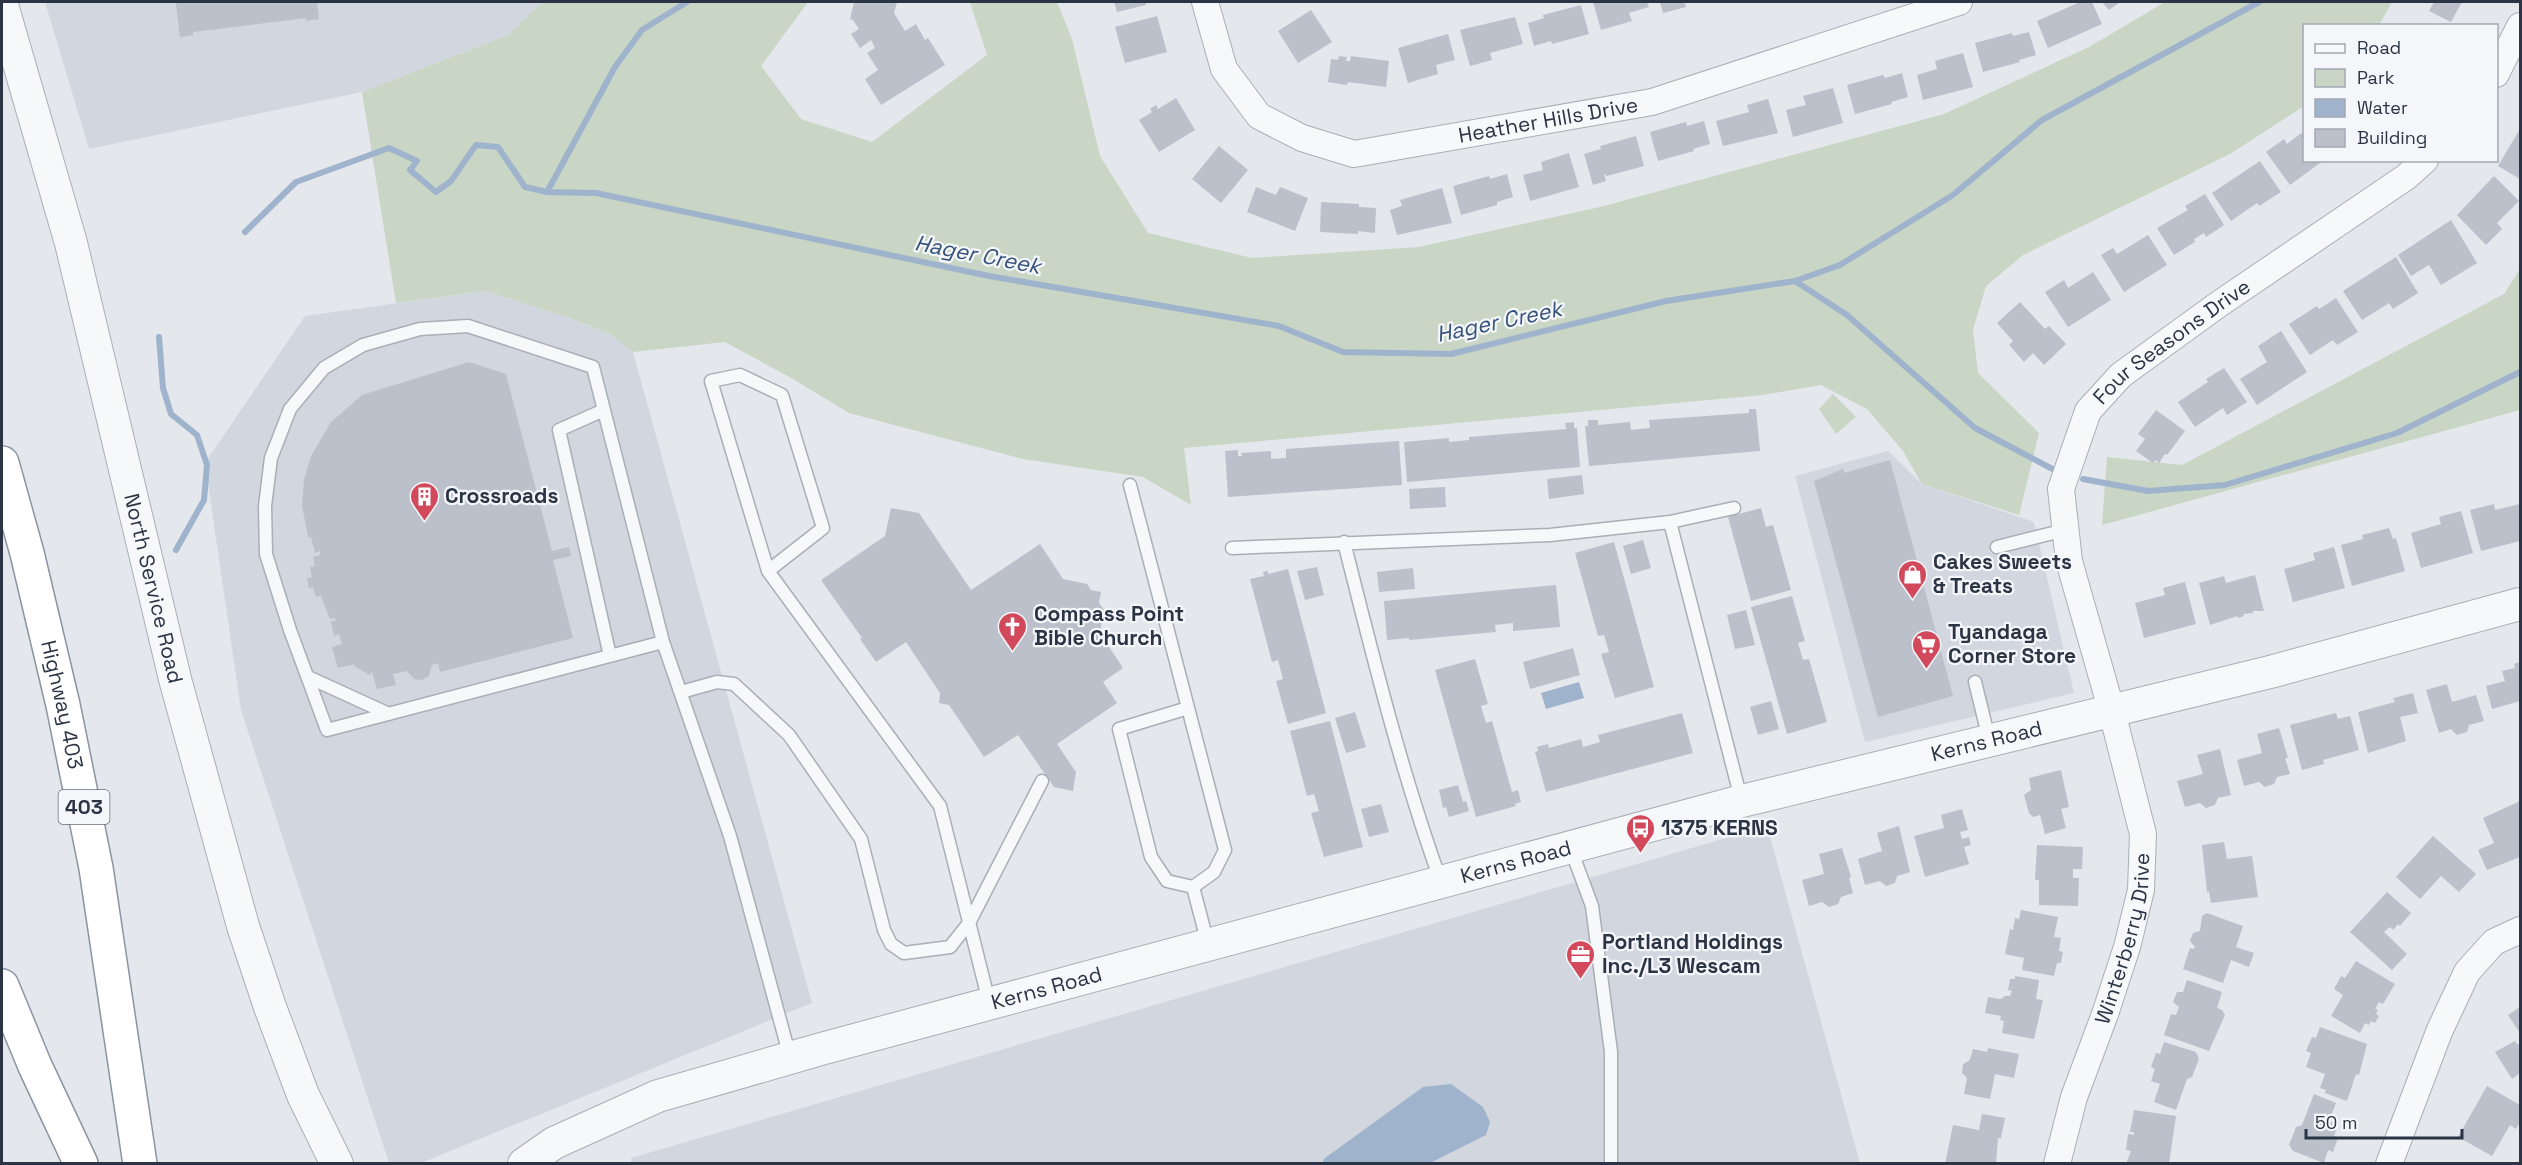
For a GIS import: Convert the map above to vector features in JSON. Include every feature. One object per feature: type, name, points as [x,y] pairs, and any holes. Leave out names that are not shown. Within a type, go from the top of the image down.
[{"type":"highway","name":"Highway 403","points":[[2,464],[27,554],[60,693],[96,868],[140,1160]]},
{"type":"highway","points":[[2,986],[35,1066],[81,1164]]},
{"type":"street","name":"Heather Hills Drive","points":[[1205,2],[1224,69],[1259,116],[1302,138],[1354,153],[1652,102],[1959,2]]},
{"type":"street","name":"North Service Road","points":[[2,5],[72,243],[176,679],[243,926],[303,1095],[337,1164]]},
{"type":"street","points":[[2498,70],[2520,26]]},
{"type":"street","name":"Four Seasons Drive","points":[[2112,712],[2068,561],[2061,489],[2088,411],[2121,375],[2219,304],[2406,177],[2423,162]]},
{"type":"street","name":"Kerns Road","points":[[524,1164],[554,1143],[658,1096],[790,1058],[1442,883],[1570,846],[1742,801],[2112,712],[2520,604]]},
{"type":"street","name":"Winterberry Drive","points":[[2057,1164],[2074,1097],[2127,947],[2141,890],[2144,834],[2112,712]]},
{"type":"street","points":[[2389,1164],[2439,1032],[2467,972],[2494,942],[2520,930]]},
{"type":"lane","points":[[663,642],[327,730],[290,630],[266,554],[265,506],[271,458],[290,409],[324,368],[363,345],[420,329],[468,326],[593,367],[663,642],[730,836],[790,1058]]},
{"type":"lane","points":[[768,571],[823,528],[820,517],[782,395],[740,375],[711,381],[768,571],[940,806],[989,1004]]},
{"type":"lane","points":[[604,410],[559,430],[610,656]]},
{"type":"lane","points":[[1130,485],[1225,850],[1214,872],[1193,887],[1167,881],[1151,857],[1119,729],[1188,708]]},
{"type":"lane","points":[[1232,548],[1550,536],[1670,522],[1734,508]]},
{"type":"lane","points":[[1670,522],[1742,801]]},
{"type":"lane","points":[[1997,547],[2065,530]]},
{"type":"lane","points":[[1344,543],[1385,705],[1417,815],[1442,883]]},
{"type":"lane","points":[[308,677],[389,714]]},
{"type":"lane","points":[[681,692],[717,682],[734,684],[789,735],[861,839],[884,930],[891,944],[904,953],[950,947],[969,923],[1042,781]]},
{"type":"lane","points":[[1975,682],[1990,741]]},
{"type":"lane","points":[[1570,846],[1592,906],[1611,1052],[1611,1164]]},
{"type":"lane","points":[[1193,887],[1208,945]]},
{"type":"shaded area","points":[[45,2],[542,2],[508,35],[362,92],[89,149]]},
{"type":"shaded area","points":[[485,291],[570,318],[608,333],[633,352],[812,1003],[421,1163],[389,1163],[241,710],[205,463],[305,316]]},
{"type":"shaded area","points":[[1888,451],[1922,484],[2034,522],[2074,693],[1865,742],[1795,476]]},
{"type":"shaded area","points":[[1767,826],[1860,1163],[632,1164],[631,1158]]},
{"type":"green space","points":[[542,2],[808,2],[761,66],[801,119],[872,142],[987,55],[970,2],[1057,2],[1072,39],[1100,156],[1148,233],[1252,258],[1419,247],[1600,207],[1944,114],[2089,47],[2165,2],[2392,2],[2380,24],[2303,24],[2303,107],[2230,154],[2023,255],[1986,286],[1973,330],[1978,373],[2039,433],[2019,515],[1922,484],[1903,451],[1867,409],[1821,385],[1763,395],[1184,448],[1191,505],[1143,477],[1023,459],[849,413],[725,342],[633,352],[608,333],[570,318],[485,291],[396,303],[362,92],[508,35]]},
{"type":"green space","points":[[2520,269],[2520,410],[2102,525],[2107,457],[2182,465],[2504,294]]},
{"type":"green space","points":[[1833,394],[1856,417],[1836,434],[1819,409]]},
{"type":"water","points":[[1579,682],[1584,698],[1546,709],[1541,693]]},
{"type":"water","points":[[1451,1084],[1483,1107],[1490,1122],[1486,1135],[1430,1163],[1322,1163],[1325,1158],[1423,1087]]},
{"type":"building","points":[[177,2],[317,2],[319,19],[306,21],[306,18],[193,32],[193,35],[180,37]]},
{"type":"building","points":[[854,2],[897,2],[894,13],[905,31],[916,24],[925,40],[928,38],[945,65],[881,105],[865,79],[878,70],[867,53],[875,48],[871,40],[860,48],[851,34],[859,29],[850,19]]},
{"type":"building","points":[[1114,2],[1145,2],[1146,5],[1117,12]]},
{"type":"building","points":[[1593,2],[1647,2],[1649,7],[1629,13],[1632,21],[1601,30]]},
{"type":"building","points":[[1660,2],[1684,2],[1686,7],[1663,13]]},
{"type":"building","points":[[2080,2],[2092,2],[2102,24],[2048,48],[2037,21]]},
{"type":"building","points":[[2102,2],[2120,2],[2109,10]]},
{"type":"building","points":[[2434,2],[2462,2],[2451,22],[2429,11]]},
{"type":"building","points":[[1581,5],[1589,34],[1552,44],[1551,41],[1534,46],[1528,23],[1544,18],[1543,15]]},
{"type":"building","points":[[1311,10],[1332,42],[1298,63],[1278,31]]},
{"type":"building","points":[[1157,16],[1167,52],[1125,63],[1115,27]]},
{"type":"building","points":[[1515,17],[1523,44],[1490,53],[1492,60],[1470,66],[1460,30]]},
{"type":"building","points":[[2029,32],[2036,55],[1983,72],[1975,43],[2012,33],[2013,36]]},
{"type":"building","points":[[1448,34],[1455,60],[1436,65],[1438,74],[1408,83],[1398,48]]},
{"type":"building","points":[[1963,53],[1973,87],[1923,100],[1917,75],[1937,69],[1935,61]]},
{"type":"building","points":[[1339,56],[1347,57],[1346,61],[1350,61],[1351,56],[1389,61],[1386,87],[1328,82],[1331,59],[1338,60]]},
{"type":"building","points":[[1902,73],[1908,97],[1855,114],[1847,85],[1883,75],[1885,78]]},
{"type":"building","points":[[1833,88],[1843,123],[1793,137],[1786,110],[1806,105],[1803,96]]},
{"type":"building","points":[[1176,98],[1195,130],[1159,152],[1139,120],[1152,112],[1150,109],[1156,105],[1158,109]]},
{"type":"building","points":[[1768,99],[1778,133],[1723,146],[1716,121],[1749,112],[1747,105]]},
{"type":"building","points":[[1704,121],[1710,144],[1658,161],[1650,132],[1686,122],[1687,126]]},
{"type":"building","points":[[2520,129],[2520,179],[2498,166]]},
{"type":"building","points":[[2303,132],[2303,162],[2321,162],[2290,185],[2266,152],[2284,139],[2287,144]]},
{"type":"building","points":[[1636,136],[1644,166],[1607,176],[1604,174],[1606,181],[1593,185],[1584,154],[1601,149],[1600,146]]},
{"type":"building","points":[[1219,146],[1248,170],[1221,203],[1192,179]]},
{"type":"building","points":[[1569,153],[1579,187],[1530,201],[1523,175],[1543,170],[1541,162]]},
{"type":"building","points":[[2260,161],[2281,192],[2259,206],[2257,203],[2231,221],[2212,193]]},
{"type":"building","points":[[1507,174],[1513,197],[1497,202],[1497,205],[1461,215],[1453,186],[1489,176],[1490,179]]},
{"type":"building","points":[[2494,176],[2519,201],[2497,223],[2502,229],[2486,245],[2457,215]]},
{"type":"building","points":[[1256,187],[1276,195],[1280,187],[1308,198],[1295,231],[1247,212]]},
{"type":"building","points":[[1442,188],[1452,223],[1397,235],[1390,210],[1402,206],[1400,200]]},
{"type":"building","points":[[2205,194],[2224,225],[2206,237],[2204,233],[2194,239],[2195,242],[2174,255],[2157,228],[2188,210],[2185,206]]},
{"type":"building","points":[[1321,202],[1359,204],[1359,207],[1376,208],[1375,233],[1320,232]]},
{"type":"building","points":[[2451,220],[2477,263],[2441,285],[2429,265],[2411,276],[2398,255]]},
{"type":"building","points":[[2148,235],[2167,265],[2124,292],[2101,255],[2113,248],[2117,254]]},
{"type":"building","points":[[2396,257],[2418,293],[2393,309],[2389,303],[2362,320],[2343,291]]},
{"type":"building","points":[[2093,272],[2111,300],[2068,327],[2045,292],[2064,280],[2068,288]]},
{"type":"building","points":[[2336,298],[2358,332],[2337,345],[2333,340],[2310,355],[2289,324],[2317,306],[2319,309]]},
{"type":"building","points":[[2020,302],[2045,329],[2049,326],[2066,344],[2044,365],[2033,353],[2024,362],[2009,345],[2013,341],[1997,323]]},
{"type":"building","points":[[2281,331],[2307,372],[2257,405],[2240,379],[2267,362],[2258,346]]},
{"type":"building","name":"Crossroads","points":[[469,362],[506,374],[552,551],[569,547],[571,556],[553,560],[573,638],[440,672],[438,663],[432,665],[429,676],[422,680],[414,679],[407,671],[393,674],[396,685],[377,689],[372,672],[370,675],[354,666],[355,664],[338,668],[332,647],[342,644],[339,634],[334,636],[331,622],[336,620],[335,618],[330,619],[321,596],[316,597],[313,587],[309,588],[307,578],[312,577],[310,567],[315,566],[313,557],[320,555],[320,551],[315,553],[311,537],[308,537],[302,505],[304,480],[311,456],[331,422],[362,395]]},
{"type":"building","points":[[2224,368],[2247,402],[2227,415],[2223,408],[2195,427],[2178,402],[2208,382],[2206,379]]},
{"type":"building","points":[[1749,409],[1756,409],[1760,451],[1589,466],[1585,426],[1588,426],[1588,420],[1598,420],[1598,425],[1630,422],[1631,430],[1650,428],[1649,420],[1749,413]]},
{"type":"building","points":[[2156,410],[2185,431],[2159,463],[2156,460],[2153,463],[2136,451],[2145,439],[2138,434]]},
{"type":"building","points":[[1574,422],[1574,428],[1577,428],[1580,467],[1407,482],[1404,442],[1449,438],[1449,442],[1469,440],[1469,437],[1566,429],[1565,423]]},
{"type":"building","points":[[1399,441],[1402,485],[1228,497],[1225,451],[1238,450],[1238,456],[1242,456],[1241,453],[1271,451],[1271,459],[1286,458],[1286,449]]},
{"type":"building","points":[[1890,460],[1953,696],[1878,717],[1814,481],[1843,469],[1844,473]]},
{"type":"building","points":[[1582,475],[1584,494],[1549,499],[1547,479]]},
{"type":"building","points":[[1445,487],[1446,507],[1410,509],[1409,489]]},
{"type":"building","points":[[2494,504],[2495,510],[2520,504],[2520,541],[2481,551],[2470,510]]},
{"type":"building","name":"Compass Point Bible Church","points":[[891,508],[919,513],[971,590],[1040,544],[1063,579],[1087,584],[1091,590],[1101,592],[1099,603],[1104,610],[1100,633],[1123,668],[1103,682],[1117,703],[1057,744],[1076,772],[1073,791],[1054,787],[1018,735],[984,757],[949,705],[939,703],[940,693],[906,642],[876,662],[821,580],[885,536]]},
{"type":"building","points":[[1761,508],[1766,527],[1773,525],[1791,590],[1751,601],[1728,517]]},
{"type":"building","points":[[2461,511],[2473,553],[2421,568],[2411,533],[2441,524],[2439,517]]},
{"type":"building","points":[[2389,528],[2393,539],[2396,538],[2405,571],[2352,586],[2341,545],[2363,539],[2362,535]]},
{"type":"building","points":[[1643,540],[1651,568],[1631,574],[1623,546]]},
{"type":"building","points":[[1614,542],[1654,687],[1615,698],[1601,654],[1609,652],[1604,635],[1598,636],[1575,553]]},
{"type":"building","points":[[2334,547],[2345,588],[2293,602],[2284,569],[2315,560],[2313,553]]},
{"type":"building","points":[[1317,567],[1324,595],[1305,600],[1297,571]]},
{"type":"building","points":[[1413,568],[1415,589],[1379,592],[1377,572]]},
{"type":"building","points":[[1288,569],[1326,713],[1288,724],[1276,681],[1283,679],[1278,660],[1272,662],[1250,579],[1264,576],[1263,572],[1268,571],[1268,574]]},
{"type":"building","points":[[2255,575],[2264,611],[2253,611],[2253,613],[2243,614],[2244,616],[2238,618],[2237,616],[2210,625],[2199,583],[2224,576],[2226,583]]},
{"type":"building","points":[[2185,582],[2196,624],[2144,638],[2135,603],[2165,595],[2163,588]]},
{"type":"building","points":[[1556,585],[1560,627],[1513,631],[1513,623],[1495,625],[1496,632],[1387,640],[1384,601]]},
{"type":"building","points":[[1792,596],[1805,641],[1798,643],[1803,660],[1809,659],[1827,722],[1787,734],[1751,607]]},
{"type":"building","points":[[1746,610],[1755,645],[1735,649],[1727,615]]},
{"type":"building","points":[[1573,648],[1580,675],[1530,689],[1523,662]]},
{"type":"building","points":[[1475,659],[1488,704],[1481,706],[1486,723],[1492,721],[1512,792],[1518,790],[1521,802],[1515,804],[1516,806],[1476,817],[1435,670]]},
{"type":"building","points":[[2520,662],[2520,701],[2492,709],[2486,686],[2505,681],[2502,671],[2515,668],[2514,664]]},
{"type":"building","points":[[2447,684],[2452,702],[2476,695],[2484,721],[2469,725],[2467,732],[2457,735],[2451,729],[2439,733],[2426,690]]},
{"type":"building","points":[[2413,693],[2418,713],[2400,717],[2406,741],[2368,753],[2358,712],[2395,702],[2393,698]]},
{"type":"building","points":[[1771,701],[1779,729],[1758,735],[1750,707]]},
{"type":"building","points":[[1355,712],[1366,747],[1346,753],[1335,718]]},
{"type":"building","points":[[1682,713],[1693,753],[1546,792],[1535,752],[1538,751],[1537,747],[1548,744],[1549,748],[1581,739],[1583,747],[1600,742],[1598,735]]},
{"type":"building","points":[[2336,713],[2338,719],[2350,716],[2359,750],[2323,760],[2324,764],[2302,770],[2290,725]]},
{"type":"building","points":[[1330,721],[1363,847],[1324,857],[1311,813],[1319,811],[1314,794],[1307,796],[1290,731]]},
{"type":"building","points":[[2279,728],[2290,774],[2277,777],[2274,784],[2265,787],[2259,782],[2244,786],[2237,760],[2262,753],[2257,734]]},
{"type":"building","points":[[2220,749],[2231,795],[2218,798],[2215,805],[2206,808],[2200,803],[2185,807],[2177,781],[2203,774],[2197,755]]},
{"type":"building","points":[[2061,770],[2069,807],[2061,809],[2066,828],[2045,834],[2040,815],[2033,817],[2029,813],[2024,795],[2031,790],[2029,778]]},
{"type":"building","points":[[1458,785],[1463,802],[1466,801],[1469,811],[1449,817],[1446,807],[1443,808],[1439,790]]},
{"type":"building","points":[[2520,801],[2520,857],[2487,870],[2478,850],[2494,843],[2483,818]]},
{"type":"building","points":[[1381,804],[1389,832],[1369,837],[1361,809]]},
{"type":"building","points":[[1962,809],[1968,830],[1960,832],[1962,839],[1969,837],[1971,845],[1964,847],[1969,864],[1925,877],[1914,836],[1944,828],[1941,815]]},
{"type":"building","points":[[1899,826],[1910,872],[1897,876],[1895,883],[1886,886],[1880,881],[1865,885],[1858,859],[1882,851],[1877,833]]},
{"type":"building","points":[[2433,836],[2476,874],[2459,892],[2441,876],[2420,899],[2396,877]]},
{"type":"building","points":[[2224,842],[2227,859],[2252,856],[2258,897],[2211,903],[2209,892],[2207,892],[2202,845]]},
{"type":"building","points":[[2037,845],[2083,847],[2082,869],[2073,869],[2073,878],[2079,878],[2078,906],[2039,905],[2039,880],[2035,880]]},
{"type":"building","points":[[1842,848],[1851,877],[1849,878],[1853,893],[1841,897],[1838,904],[1829,907],[1822,902],[1809,906],[1802,880],[1824,874],[1819,854]]},
{"type":"building","points":[[2387,892],[2411,913],[2400,926],[2398,924],[2393,930],[2390,927],[2384,932],[2407,954],[2392,970],[2350,932]]},
{"type":"building","points":[[2021,910],[2058,917],[2054,937],[2061,938],[2059,951],[2063,952],[2061,963],[2057,963],[2054,976],[2022,970],[2024,958],[2005,954],[2010,929],[2013,930],[2015,918],[2019,919]]},
{"type":"building","points":[[2207,913],[2243,926],[2236,947],[2254,953],[2249,967],[2231,960],[2223,983],[2183,969],[2190,948],[2195,947],[2190,941],[2193,933],[2200,931],[2202,916]]},
{"type":"building","points":[[2356,961],[2395,984],[2383,1004],[2379,1002],[2375,1009],[2378,1010],[2376,1014],[2379,1016],[2375,1023],[2371,1021],[2369,1025],[2365,1023],[2360,1033],[2331,1016],[2343,995],[2334,989],[2341,976],[2345,978]]},
{"type":"building","points":[[2015,976],[2039,980],[2036,999],[2043,1000],[2034,1039],[2002,1033],[2004,1021],[2000,1020],[2001,1016],[1985,1013],[1988,997],[2000,999],[2010,996],[2012,991],[2008,990],[2010,979],[2015,979]]},
{"type":"building","points":[[2187,980],[2222,992],[2217,1008],[2225,1015],[2209,1051],[2164,1035],[2171,1014],[2176,1015],[2179,1007],[2173,1002],[2177,992],[2183,992]]},
{"type":"building","points":[[2520,1007],[2520,1033],[2508,1015]]},
{"type":"building","points":[[2320,1027],[2367,1044],[2359,1075],[2356,1074],[2347,1101],[2325,1093],[2326,1090],[2320,1088],[2325,1074],[2306,1067],[2311,1053],[2306,1051],[2312,1037],[2316,1038]]},
{"type":"building","points":[[2515,1041],[2518,1045],[2520,1043],[2520,1073],[2512,1079],[2495,1052]]},
{"type":"building","points":[[2164,1042],[2196,1052],[2199,1059],[2192,1077],[2187,1079],[2176,1110],[2154,1102],[2160,1084],[2151,1081],[2155,1069],[2151,1067],[2156,1053],[2160,1054]]},
{"type":"building","points":[[1988,1048],[2019,1054],[2014,1078],[1995,1074],[1990,1099],[1964,1094],[1967,1078],[1962,1073],[1963,1064],[1970,1060],[1973,1049],[1987,1052]]},
{"type":"building","points":[[2487,1086],[2520,1105],[2520,1122],[2516,1129],[2510,1125],[2492,1156],[2458,1137]]},
{"type":"building","points":[[2314,1094],[2336,1103],[2329,1121],[2338,1124],[2334,1136],[2338,1138],[2333,1152],[2328,1150],[2324,1163],[2293,1151],[2289,1145],[2296,1127],[2302,1125]]},
{"type":"building","points":[[2134,1110],[2176,1116],[2169,1164],[2126,1164],[2131,1151],[2126,1150],[2128,1134],[2134,1135],[2134,1132],[2130,1132]]},
{"type":"building","points":[[1982,1114],[2005,1118],[2001,1138],[1998,1138],[1996,1164],[1945,1164],[1953,1125],[1979,1130]]},
{"type":"waterway","points":[[547,192],[615,67],[642,30],[687,2]]},
{"type":"waterway","name":"Hager Creek","points":[[245,232],[296,182],[389,148],[417,161],[410,170],[436,192],[451,181],[476,145],[498,147],[525,187],[547,192],[596,193],[989,276],[1279,326],[1343,352],[1451,354],[1666,301],[1795,281],[1840,265],[1953,195],[2042,120],[2259,2]]},
{"type":"waterway","points":[[1795,281],[1847,315],[1975,428],[2060,473]]},
{"type":"waterway","name":"Hager Creek","points":[[159,337],[163,388],[171,414],[197,435],[207,465],[204,500],[176,550]]},
{"type":"waterway","points":[[2083,479],[2148,491],[2225,485],[2397,433],[2520,372]]},
{"type":"place","name":"Crossroads","points":[[424,522]]},
{"type":"place","name":"Cakes Sweets & Treats","points":[[1912,600]]},
{"type":"place","name":"Compass Point Bible Church","points":[[1013,652]]},
{"type":"place","name":"Tyandaga Corner Store","points":[[1927,670]]},
{"type":"place","name":"1375 KERNS","points":[[1640,854]]},
{"type":"place","name":"Portland Holdings Inc./L3 Wescam","points":[[1581,980]]}]
